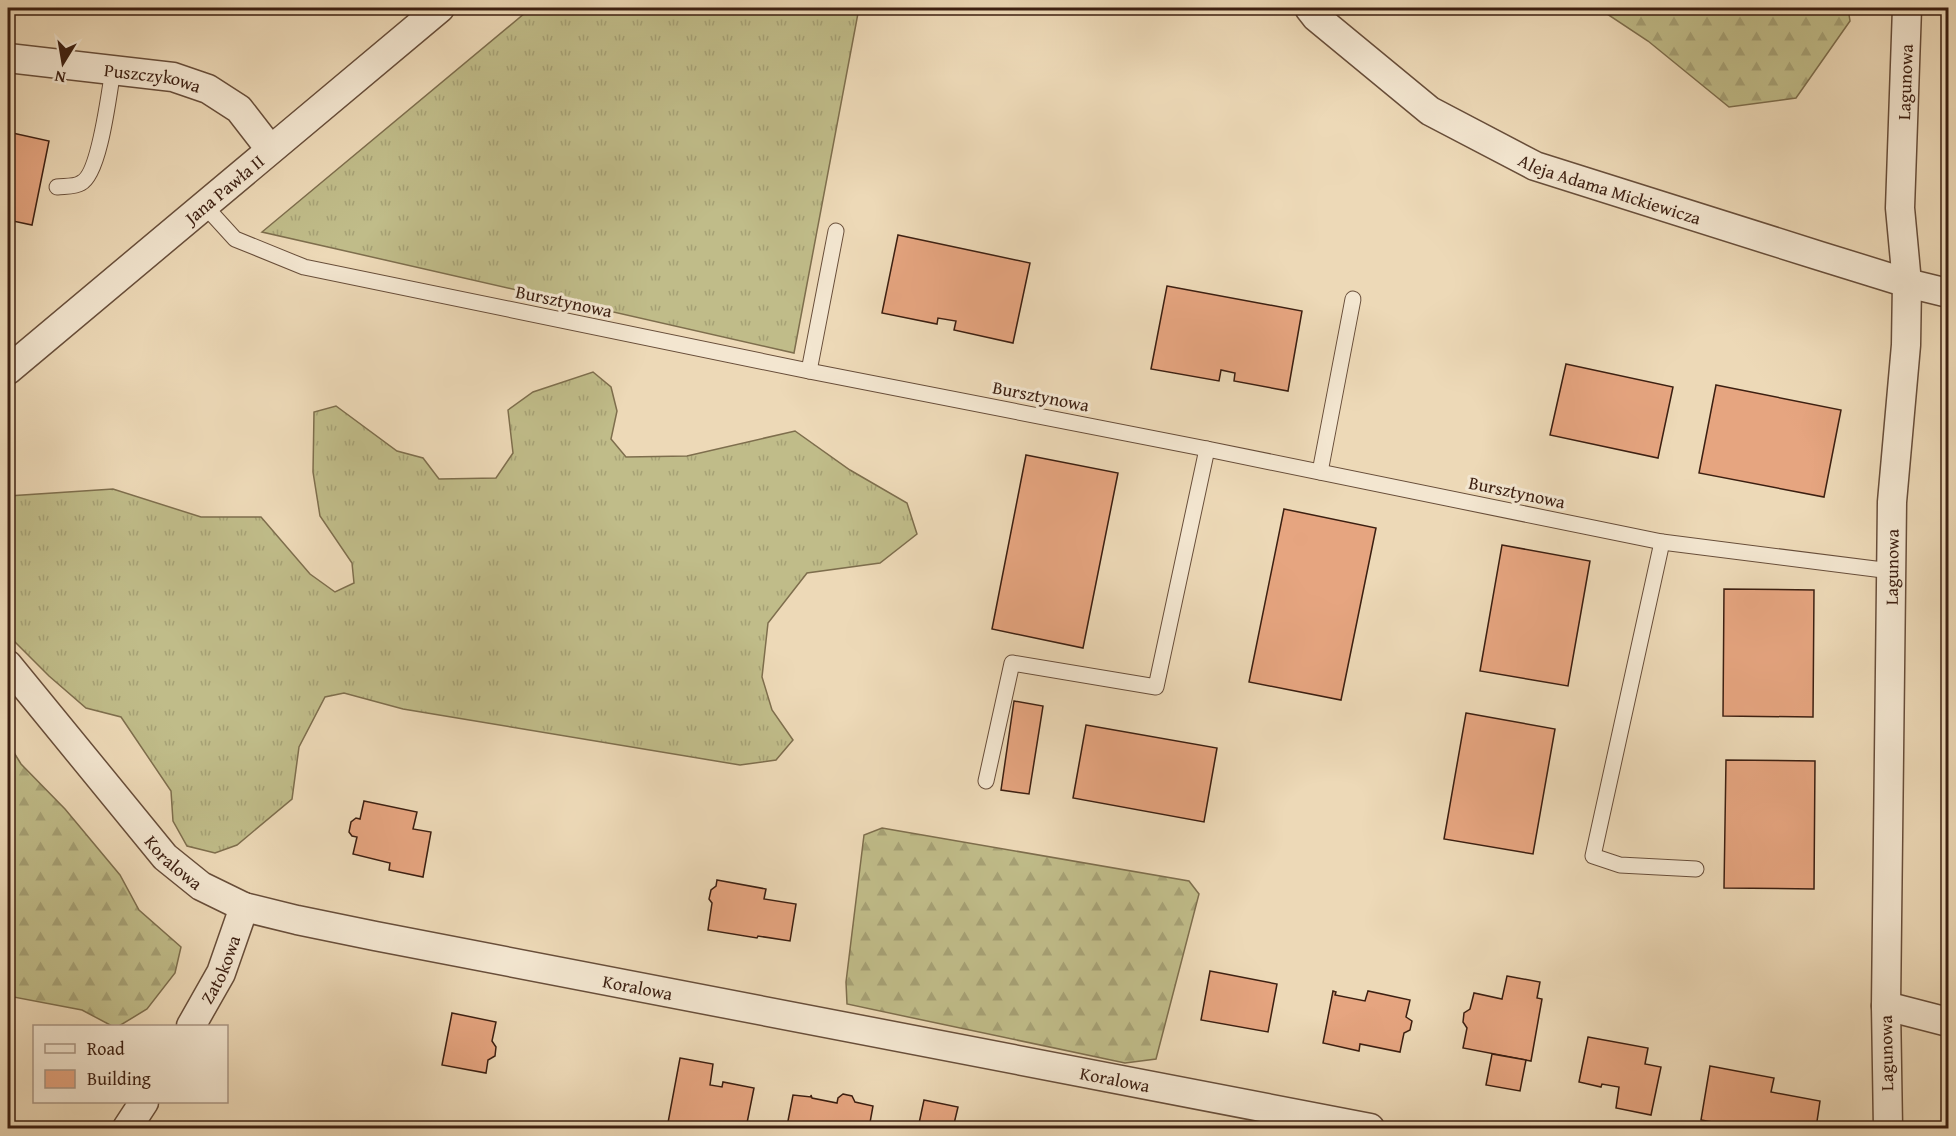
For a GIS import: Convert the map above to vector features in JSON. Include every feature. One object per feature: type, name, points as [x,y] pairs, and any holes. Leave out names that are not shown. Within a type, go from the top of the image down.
[{"type":"street","name":"Jana Pawła II","points":[[8,370],[440,8]]},
{"type":"street","name":"Aleja Adama Mickiewicza","points":[[1309,8],[1316,17],[1430,111],[1536,166],[1907,283],[1948,293]]},
{"type":"street","name":"Lagunowa","points":[[1888,1128],[1886,1006],[1892,502],[1906,345],[1907,283],[1900,208],[1907,8]]},
{"type":"street","name":"Puszczykowa","points":[[8,58],[172,76],[208,89],[239,109],[270,149]]},
{"type":"street","name":"Koralowa","points":[[8,665],[165,857],[201,886],[244,907],[375,936],[1370,1128]]},
{"type":"street","name":"Zatokowa","points":[[191,1025],[222,972],[244,907]]},
{"type":"street","points":[[1886,1006],[1948,1022]]},
{"type":"street","points":[[128,1128],[143,1103]]},
{"type":"lane","points":[[57,187],[81,184],[90,175],[98,151],[113,70]]},
{"type":"lane","name":"Bursztynowa","points":[[204,205],[235,239],[304,267],[809,371],[1207,448],[1662,542],[1891,571]]},
{"type":"lane","points":[[809,371],[837,231]]},
{"type":"lane","points":[[1320,472],[1353,298]]},
{"type":"lane","points":[[986,781],[1012,663],[1156,687],[1207,448]]},
{"type":"lane","points":[[1662,542],[1593,856],[1620,865],[1696,869]]},
{"type":"green space","points":[[531,8],[859,8],[794,353],[262,232]]},
{"type":"green space","points":[[1598,8],[1848,8],[1850,21],[1796,98],[1729,107],[1648,41]]},
{"type":"green space","points":[[593,372],[611,387],[617,411],[611,439],[626,457],[687,456],[795,431],[850,470],[907,503],[917,534],[880,563],[807,573],[768,623],[762,677],[772,710],[793,740],[776,760],[740,765],[403,709],[344,693],[325,697],[299,747],[292,799],[237,845],[215,853],[187,846],[173,821],[171,791],[121,717],[86,708],[49,676],[8,635],[8,496],[113,489],[201,517],[261,517],[310,574],[335,592],[354,583],[352,563],[320,516],[313,472],[314,412],[336,406],[397,451],[423,458],[439,479],[496,478],[513,453],[508,410],[533,392]]},
{"type":"green space","points":[[8,743],[21,764],[65,809],[120,875],[139,910],[181,947],[175,973],[147,1009],[121,1025],[110,1025],[82,1010],[8,996]]},
{"type":"green space","points":[[882,828],[1189,881],[1199,894],[1156,1059],[1125,1063],[847,1004],[846,982],[864,835]]},
{"type":"building","points":[[8,132],[49,141],[32,225],[8,220]]},
{"type":"building","points":[[898,235],[1030,263],[1013,343],[954,330],[956,321],[938,318],[937,324],[882,313]]},
{"type":"building","points":[[1167,286],[1302,311],[1288,391],[1234,381],[1235,373],[1221,370],[1219,381],[1151,369]]},
{"type":"building","points":[[1566,364],[1673,387],[1658,458],[1550,435]]},
{"type":"building","points":[[1716,385],[1841,410],[1824,497],[1699,473]]},
{"type":"building","points":[[1026,455],[1118,473],[1083,648],[992,629]]},
{"type":"building","points":[[1284,509],[1376,528],[1341,700],[1249,682]]},
{"type":"building","points":[[1502,545],[1590,561],[1568,686],[1480,671]]},
{"type":"building","points":[[1724,589],[1814,590],[1813,717],[1723,716]]},
{"type":"building","points":[[1014,701],[1043,706],[1029,794],[1001,790]]},
{"type":"building","points":[[1466,713],[1555,729],[1533,854],[1444,839]]},
{"type":"building","points":[[1086,725],[1217,748],[1204,822],[1073,798]]},
{"type":"building","points":[[1726,760],[1815,761],[1814,889],[1724,888]]},
{"type":"building","points":[[364,801],[417,812],[413,829],[431,832],[423,877],[389,870],[390,863],[353,854],[357,837],[352,836],[349,832],[351,822],[356,818],[360,819]]},
{"type":"building","points":[[717,880],[766,889],[764,899],[796,904],[790,941],[708,930],[712,903],[709,899]]},
{"type":"building","points":[[1210,971],[1277,984],[1268,1032],[1201,1020]]},
{"type":"building","points":[[1507,976],[1540,982],[1537,998],[1542,999],[1531,1061],[1463,1048],[1467,1028],[1463,1022],[1464,1013],[1470,1009],[1474,993],[1502,999]]},
{"type":"building","points":[[1333,991],[1336,992],[1335,995],[1365,1001],[1368,991],[1410,1000],[1406,1017],[1412,1021],[1410,1030],[1404,1033],[1400,1052],[1360,1044],[1359,1051],[1323,1043]]},
{"type":"building","points":[[452,1013],[496,1022],[492,1041],[496,1047],[495,1056],[488,1060],[486,1073],[442,1065]]},
{"type":"building","points":[[1588,1037],[1648,1048],[1645,1064],[1661,1067],[1651,1115],[1616,1108],[1619,1087],[1602,1084],[1601,1087],[1579,1082]]},
{"type":"building","points":[[1492,1054],[1526,1060],[1520,1091],[1486,1085]]},
{"type":"building","points":[[680,1058],[713,1064],[710,1085],[722,1087],[723,1082],[754,1088],[746,1128],[667,1128]]},
{"type":"building","points":[[1710,1066],[1774,1078],[1771,1092],[1820,1101],[1816,1128],[1747,1128],[1701,1120]]},
{"type":"building","points":[[843,1094],[852,1096],[855,1102],[873,1106],[869,1128],[787,1126],[793,1095],[811,1097],[811,1095],[812,1098],[837,1103],[838,1098]]},
{"type":"building","points":[[924,1100],[958,1107],[953,1128],[918,1128]]},
{"type":"building","points":[[1041,1125],[1062,1128],[1040,1128]]}]
